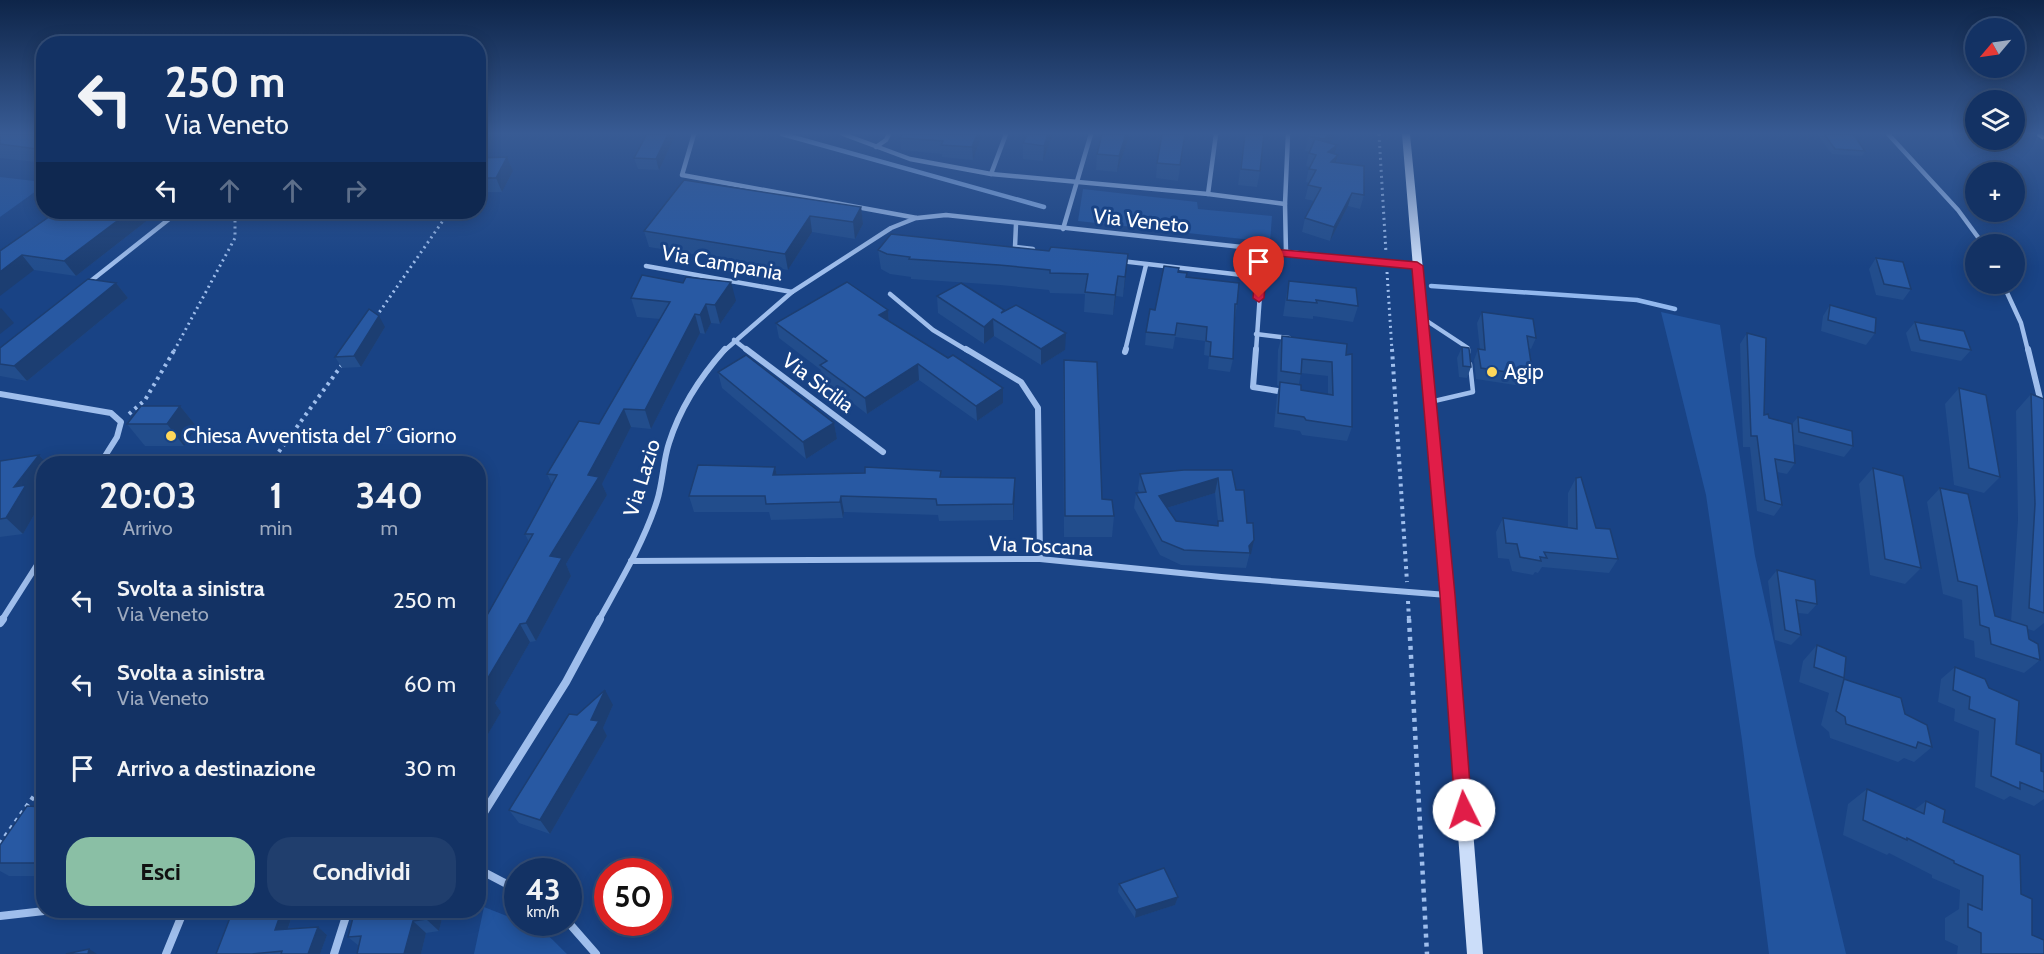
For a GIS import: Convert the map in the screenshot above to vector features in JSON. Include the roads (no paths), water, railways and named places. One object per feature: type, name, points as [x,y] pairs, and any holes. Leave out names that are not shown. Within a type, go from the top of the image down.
[{"type":"main road","points":[[1410,179],[1447,595],[1475,954]]},
{"type":"street","points":[[701,179],[917,218]]},
{"type":"street","points":[[1039,179],[1208,194],[1285,204]]},
{"type":"street","points":[[1063,230],[1077,179]]},
{"type":"street","points":[[1208,194],[1210,179]]},
{"type":"street","points":[[1286,179],[1286,253]]},
{"type":"street","points":[[1929,179],[1958,210],[1976,234]]},
{"type":"street","name":"Via Veneto","points":[[917,218],[946,215],[1063,230],[1417,266]]},
{"type":"street","name":"Via Lazio","points":[[486,809],[566,682],[631,561],[657,501],[669,443],[686,403],[710,366],[734,340],[792,292],[891,228],[917,218]]},
{"type":"street","points":[[80,290],[169,219]]},
{"type":"street","points":[[1015,247],[1016,224]]},
{"type":"street","points":[[1003,246],[1037,250]]},
{"type":"street","points":[[1263,251],[1253,387],[1288,392]]},
{"type":"street","name":"Via Veneto","points":[[1113,261],[1260,277]]},
{"type":"street","points":[[1125,352],[1146,265]]},
{"type":"street","name":"Via Campania","points":[[646,266],[792,292]]},
{"type":"street","points":[[890,294],[933,330],[1021,382],[1038,408],[1040,559]]},
{"type":"street","points":[[2008,294],[2021,323],[2044,415]]},
{"type":"street","points":[[1256,334],[1291,338]]},
{"type":"street","name":"Via Sicilia","points":[[734,340],[883,452]]},
{"type":"street","points":[[0,394],[111,413],[121,422],[117,437],[105,456]]},
{"type":"street","name":"Via Toscana","points":[[631,561],[1040,559],[1447,595]]},
{"type":"street","points":[[0,623],[36,567]]},
{"type":"street","points":[[486,873],[504,883]]},
{"type":"street","points":[[0,916],[36,912]]},
{"type":"street","points":[[166,954],[181,918]]},
{"type":"street","points":[[334,954],[345,918]]},
{"type":"street","points":[[580,936],[596,954]]},
{"type":"lane","points":[[1422,318],[1468,348],[1473,392],[1430,402]]},
{"type":"waterway","points":[[942,179],[1044,207]]},
{"type":"waterway","points":[[1431,286],[1637,300],[1675,309]]},
{"type":"place","name":"Agip","points":[[1492,372]]},
{"type":"place","name":"Chiesa Avventista del 7° Giorno","points":[[171,436]]}]
